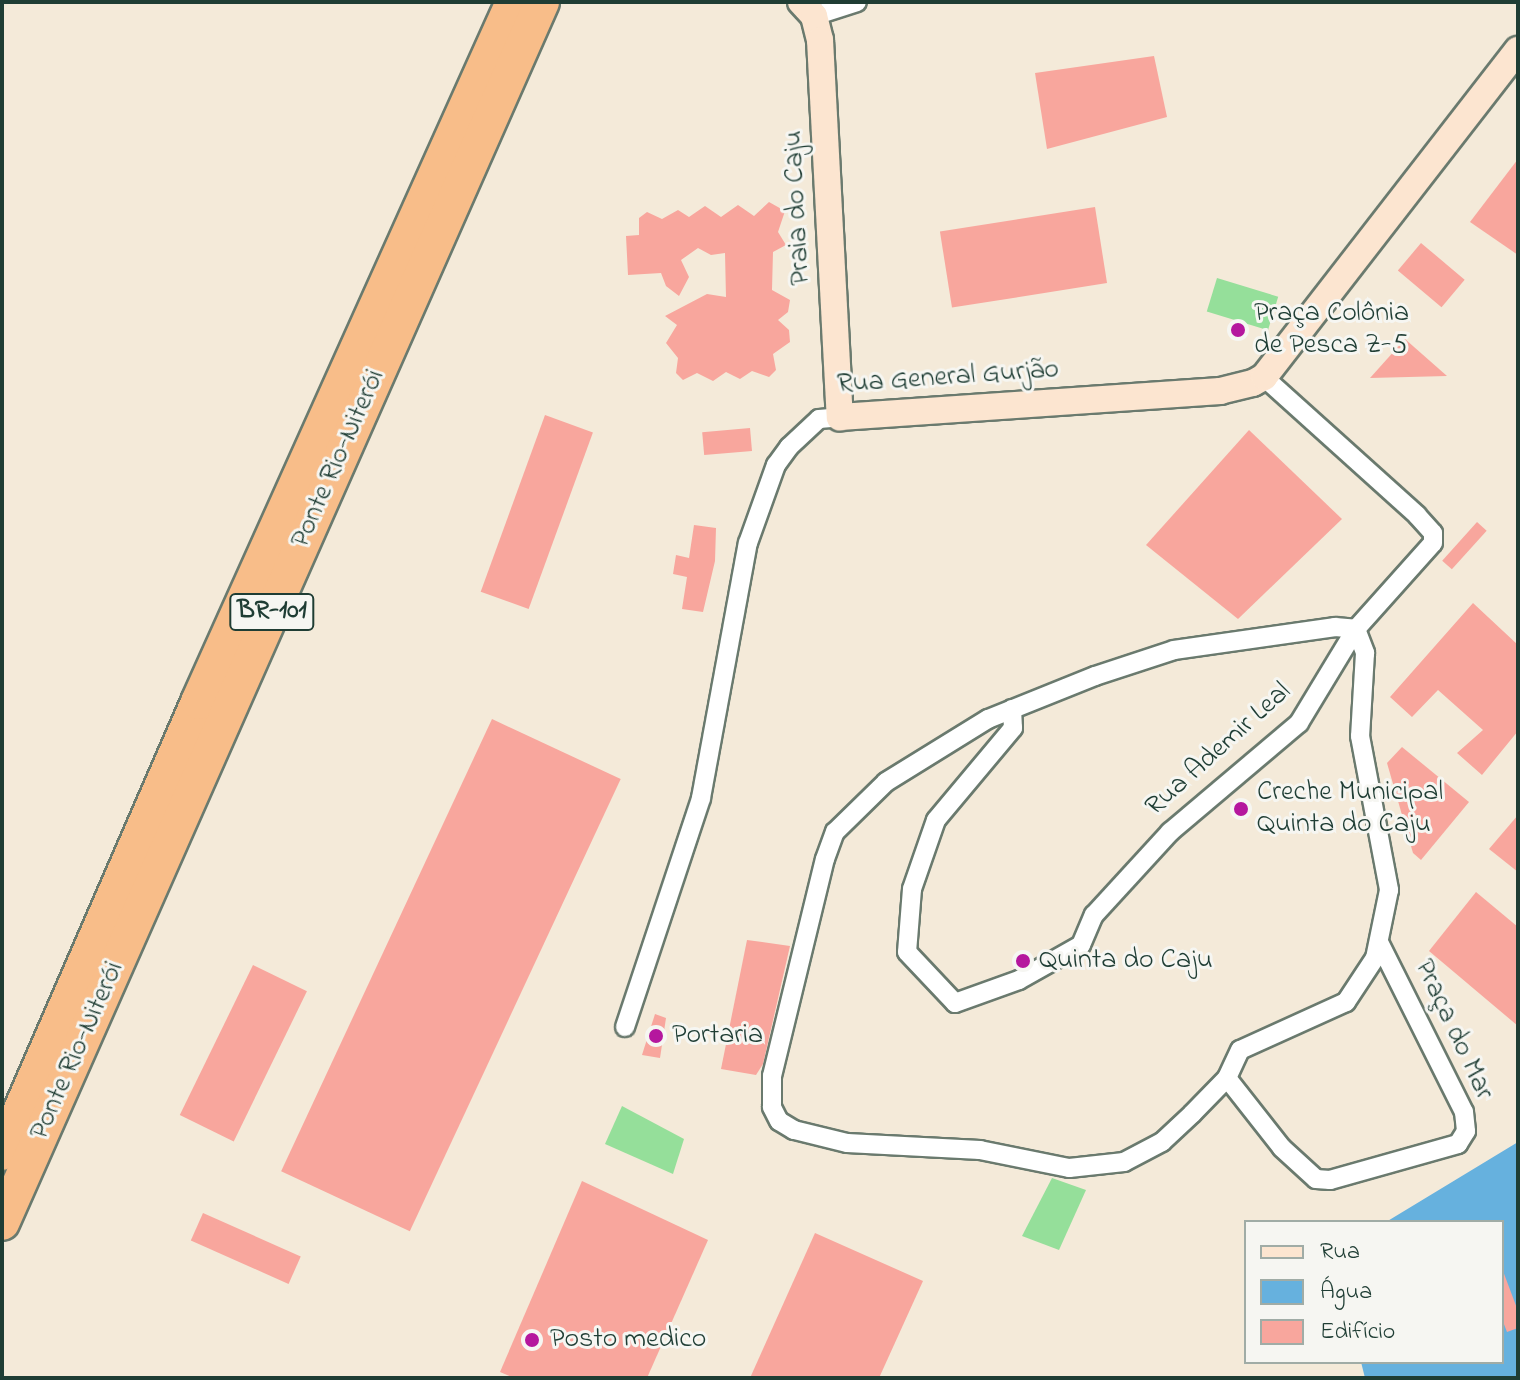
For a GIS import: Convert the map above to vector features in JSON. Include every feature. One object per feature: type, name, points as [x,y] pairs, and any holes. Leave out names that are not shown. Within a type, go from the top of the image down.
[{"type":"highway","name":"Ponte Rio-Niterói","points":[[2,1153],[198,702],[513,2]]},
{"type":"highway","name":"Ponte Rio-Niterói","points":[[2,1223],[542,2]]},
{"type":"street","points":[[808,9],[857,2]]},
{"type":"street","name":"Praia do Caju","points":[[808,9],[826,129],[840,417]]},
{"type":"street","points":[[1264,377],[1518,50]]},
{"type":"street","name":"Rua General Gurjão","points":[[625,1027],[701,798],[748,543],[776,465],[789,447],[819,419],[1220,391],[1264,377]]},
{"type":"street","name":"Rua Ademir Leal","points":[[1012,709],[1013,728],[936,820],[920,857],[907,920],[911,961],[947,999],[966,1000],[1019,980],[1077,949],[1094,915],[1170,832],[1299,723],[1356,629],[1433,543],[1430,527],[1264,377]]},
{"type":"street","points":[[1356,629],[1365,653],[1361,749],[1389,890],[1380,944],[1346,1002],[1240,1050],[1227,1078],[1162,1142],[1124,1162],[1092,1167],[1042,1165],[948,1147],[847,1143],[794,1130],[779,1121],[772,1107],[772,1076],[830,841],[861,804],[916,760],[1012,709],[1174,650],[1288,631],[1356,629]]},
{"type":"street","name":"Praça do Mar","points":[[1227,1078],[1282,1148],[1316,1179],[1330,1180],[1458,1144],[1466,1131],[1464,1112],[1380,944]]},
{"type":"green space","points":[[1217,278],[1278,297],[1268,330],[1207,311]]},
{"type":"green space","points":[[622,1106],[684,1139],[673,1174],[605,1144]]},
{"type":"green space","points":[[1052,1178],[1086,1190],[1059,1250],[1022,1236]]},
{"type":"water","points":[[1518,1142],[1518,1378],[1365,1378],[1362,1364],[1504,1364],[1504,1220],[1389,1220]]},
{"type":"building","points":[[1154,56],[1167,117],[1047,149],[1035,73]]},
{"type":"building","points":[[1518,159],[1518,255],[1470,222]]},
{"type":"building","points":[[769,202],[785,211],[778,232],[786,245],[773,252],[772,290],[790,300],[788,312],[778,320],[789,330],[790,342],[773,354],[776,370],[769,377],[752,371],[740,379],[726,372],[713,381],[697,373],[683,380],[676,373],[678,358],[666,343],[677,325],[665,316],[707,294],[726,297],[725,253],[711,255],[698,248],[681,260],[689,277],[679,296],[666,286],[661,273],[628,275],[626,236],[639,235],[639,218],[647,212],[662,219],[678,210],[689,217],[705,206],[721,217],[738,205],[754,216]]},
{"type":"building","points":[[1095,207],[1107,283],[952,308],[940,232]]},
{"type":"building","points":[[1421,243],[1465,280],[1442,307],[1398,271]]},
{"type":"building","points":[[1405,339],[1447,376],[1370,378]]},
{"type":"building","points":[[545,415],[593,432],[529,609],[481,592]]},
{"type":"building","points":[[750,428],[752,451],[704,455],[702,432]]},
{"type":"building","points":[[1249,430],[1342,519],[1238,619],[1146,545]]},
{"type":"building","points":[[1477,522],[1487,531],[1452,569],[1442,561]]},
{"type":"building","points":[[694,525],[716,528],[715,561],[703,612],[682,609],[687,577],[673,574],[676,555],[689,558]]},
{"type":"building","points":[[1473,603],[1518,645],[1518,731],[1482,775],[1457,753],[1483,730],[1438,690],[1412,717],[1390,697]]},
{"type":"building","points":[[492,719],[621,779],[410,1231],[281,1171]]},
{"type":"building","points":[[1402,747],[1469,802],[1421,860],[1413,853],[1387,763]]},
{"type":"building","points":[[1518,815],[1518,872],[1489,849]]},
{"type":"building","points":[[1476,892],[1518,927],[1518,1026],[1429,951]]},
{"type":"building","points":[[747,940],[790,946],[763,1064],[756,1075],[721,1069]]},
{"type":"building","points":[[253,965],[307,991],[234,1141],[180,1115]]},
{"type":"building","name":"Portaria","points":[[655,1014],[666,1018],[660,1058],[642,1055]]},
{"type":"building","points":[[582,1181],[708,1240],[647,1378],[514,1378],[500,1372]]},
{"type":"building","points":[[203,1213],[301,1257],[289,1284],[191,1240]]},
{"type":"building","points":[[815,1233],[923,1281],[879,1378],[750,1378]]},
{"type":"building","points":[[1504,1274],[1518,1311],[1518,1328],[1507,1332],[1504,1324]]},
{"type":"place","name":"Praça Colônia de Pesca Z-5","points":[[1238,330]]},
{"type":"place","name":"Creche Municipal Quinta do Caju","points":[[1241,809]]},
{"type":"place","name":"Quinta do Caju","points":[[1023,961]]},
{"type":"place","name":"Portaria","points":[[656,1036]]},
{"type":"place","name":"Posto medico","points":[[532,1340]]}]
